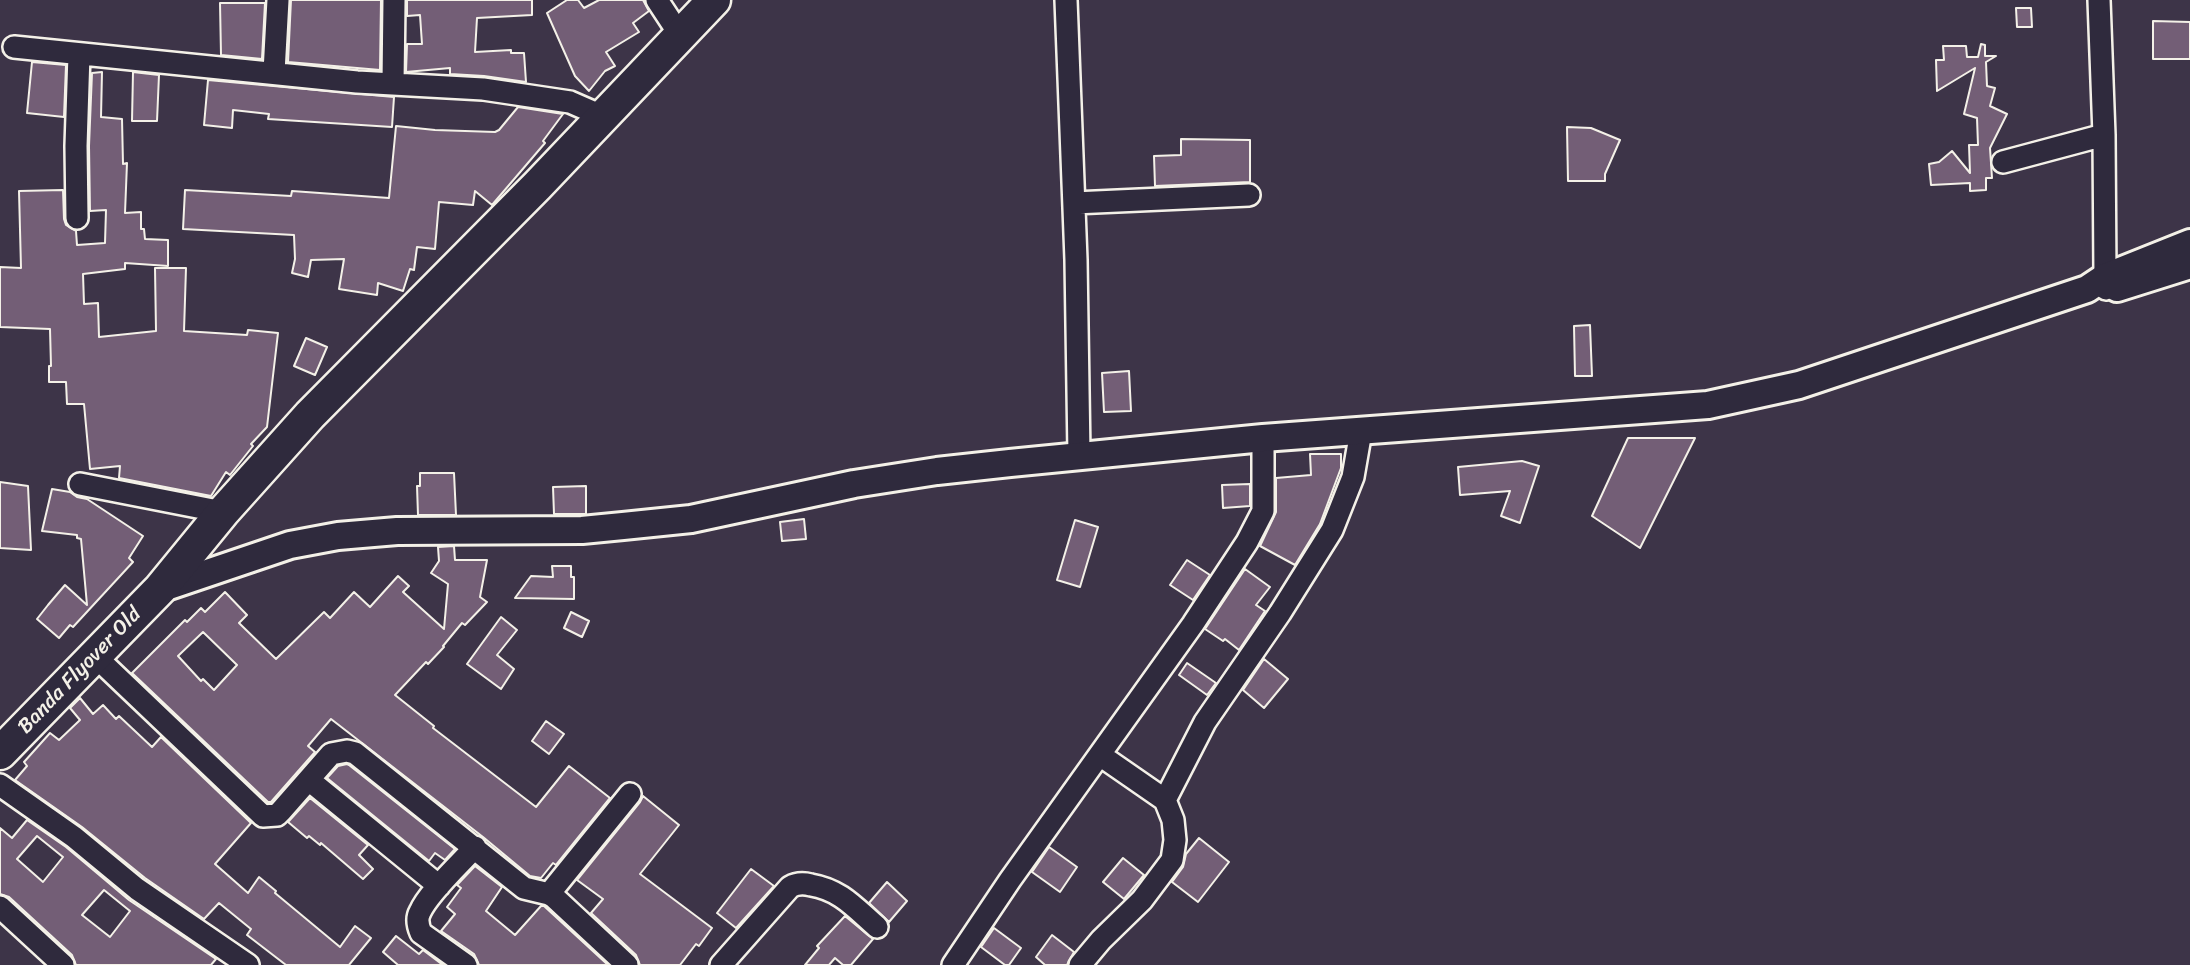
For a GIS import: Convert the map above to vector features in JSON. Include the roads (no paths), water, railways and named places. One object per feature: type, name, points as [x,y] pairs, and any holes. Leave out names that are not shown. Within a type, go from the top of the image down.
[{"type":"highway","name":"Banda Flyover Old","points":[[0,753],[160,589],[223,512],[310,415],[537,186],[714,0]]},
{"type":"main road","points":[[2100,286],[2190,243]]},
{"type":"main road","points":[[160,589],[277,549],[338,536],[397,531],[582,530],[691,519],[937,471],[1079,455],[1263,438],[1708,405],[1799,385],[2100,286],[2190,265]]},
{"type":"street","points":[[274,72],[278,0]]},
{"type":"street","points":[[393,84],[394,0]]},
{"type":"street","points":[[657,0],[680,35]]},
{"type":"street","points":[[1066,0],[1079,455]]},
{"type":"street","points":[[2099,0],[2105,135],[2100,286]]},
{"type":"street","points":[[14,47],[393,84],[483,89],[570,102],[603,116]]},
{"type":"street","points":[[77,218],[79,54]]},
{"type":"street","points":[[2003,162],[2105,135]]},
{"type":"street","points":[[1073,203],[1249,195]]},
{"type":"street","points":[[1165,800],[1205,722],[1280,613],[1332,530],[1353,477],[1361,431]]},
{"type":"street","points":[[953,965],[1010,880],[1193,624],[1258,523],[1263,511],[1263,438]]},
{"type":"street","points":[[80,484],[223,512]]},
{"type":"street","points":[[95,656],[263,816],[277,815],[331,754],[355,753],[524,888],[549,894],[626,965]]},
{"type":"street","points":[[1080,965],[1142,900],[1172,860],[1175,839],[1173,820],[1165,800],[1100,755]]},
{"type":"street","points":[[309,780],[439,886]]},
{"type":"street","points":[[0,785],[74,837],[137,889],[248,965]]},
{"type":"street","points":[[549,894],[631,794]]},
{"type":"street","points":[[466,965],[421,933],[417,925],[419,912],[475,848]]},
{"type":"street","points":[[721,965],[796,883],[827,888],[838,893],[877,928]]},
{"type":"street","points":[[0,907],[63,965]]}]
